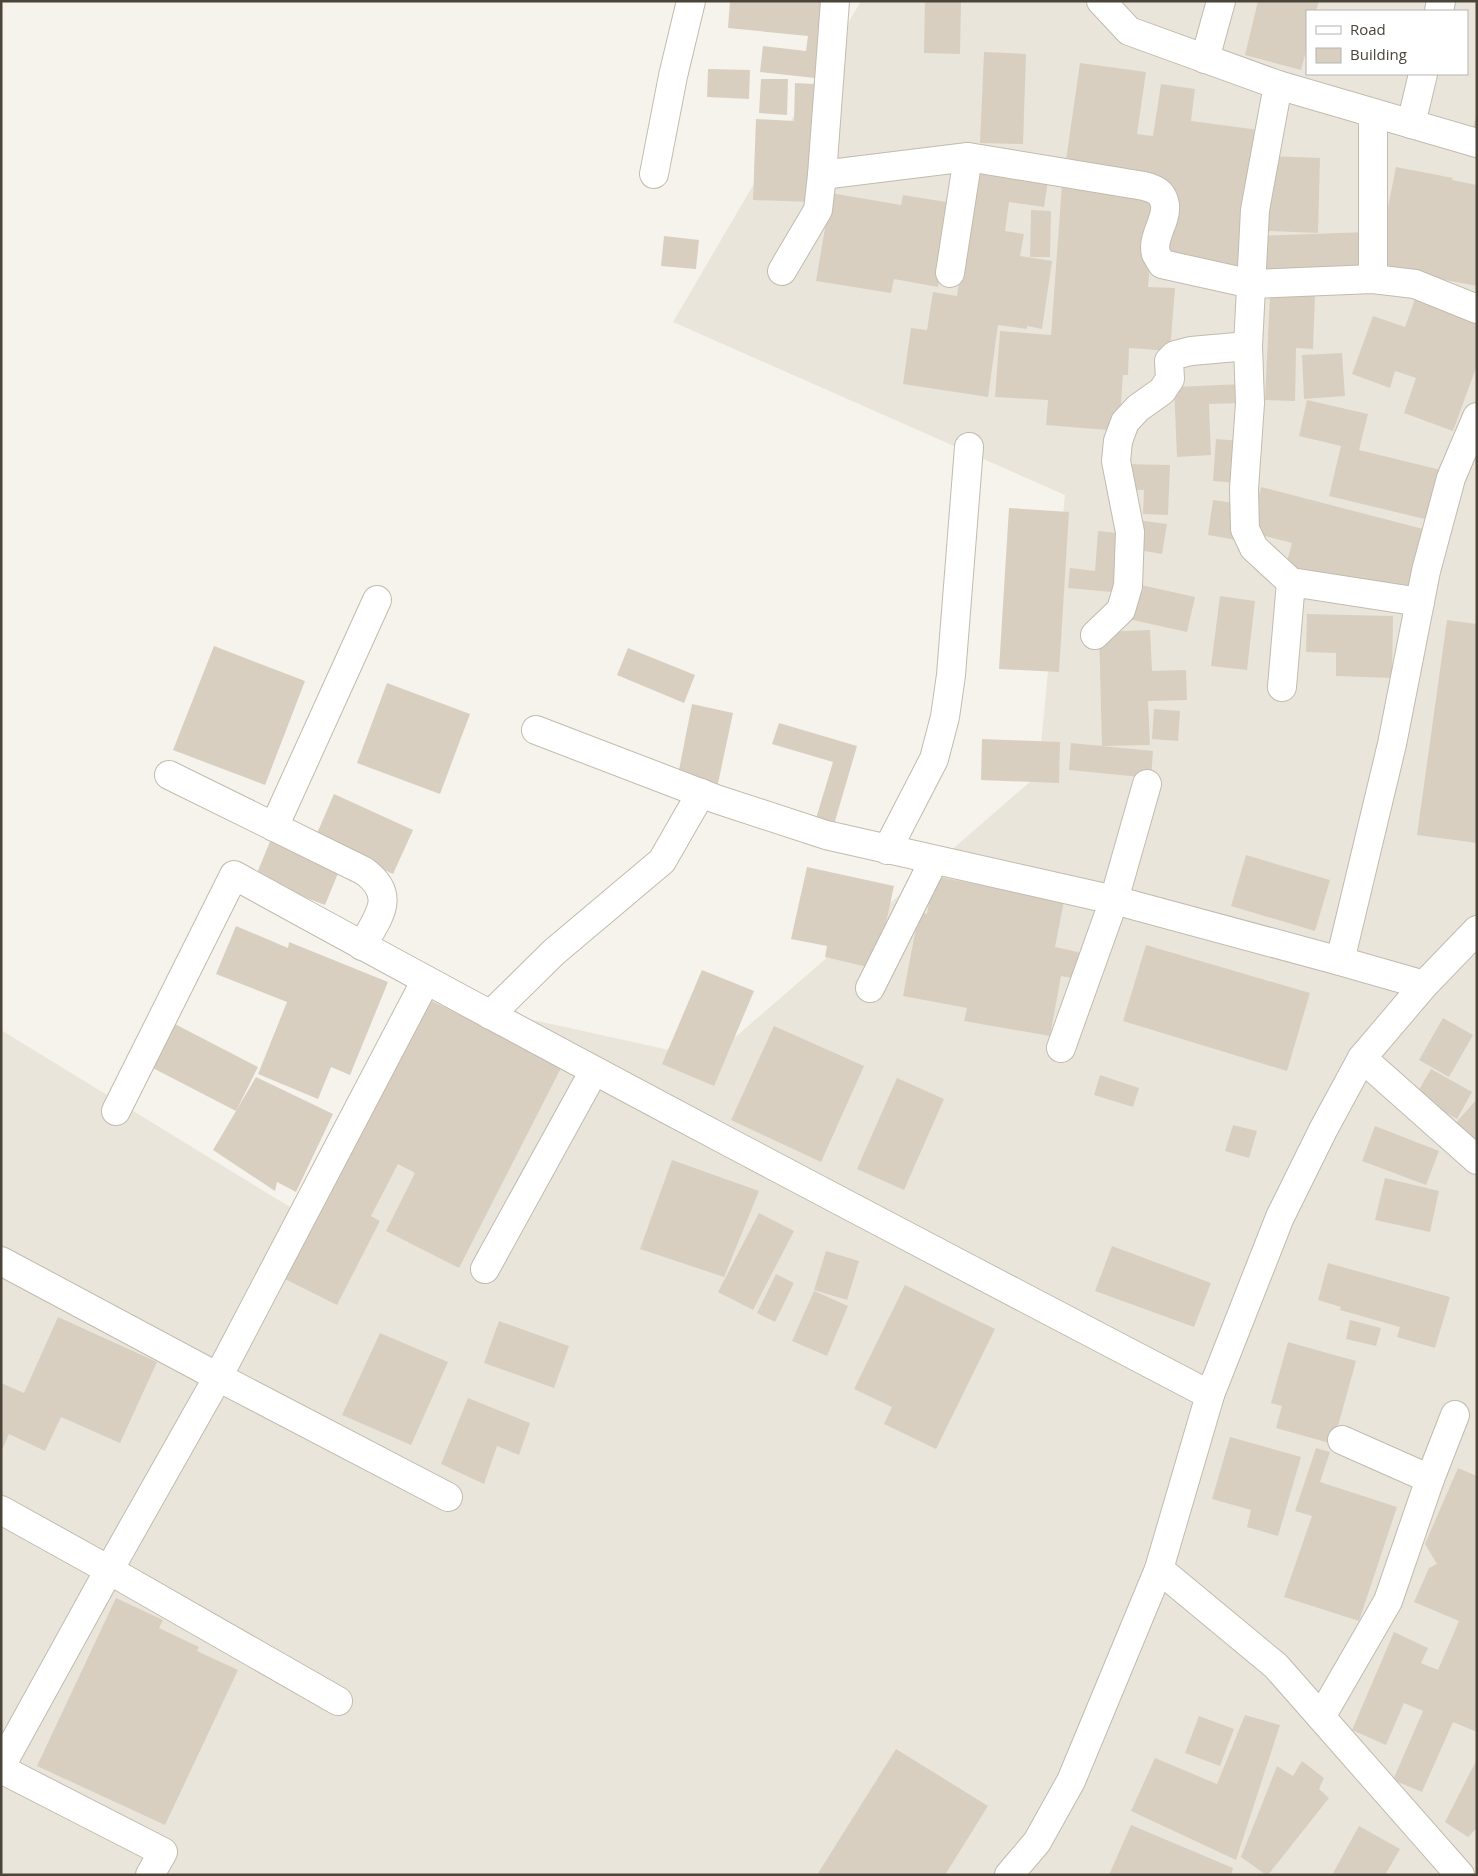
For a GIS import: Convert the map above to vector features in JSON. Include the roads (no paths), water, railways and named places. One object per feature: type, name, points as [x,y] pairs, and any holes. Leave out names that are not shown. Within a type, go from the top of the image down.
[{"type":"street","points":[[654,174],[673,76],[691,1]]},
{"type":"street","points":[[782,272],[818,210],[835,1]]},
{"type":"street","points":[[1100,1],[1129,31],[1278,85],[1477,143]]},
{"type":"street","points":[[1205,59],[1221,1]]},
{"type":"street","points":[[1411,124],[1423,75]]},
{"type":"street","points":[[1278,85],[1255,210],[1248,346],[1250,403],[1244,488],[1245,529],[1254,548],[1292,582],[1420,602]]},
{"type":"street","points":[[1372,113],[1372,279]]},
{"type":"street","points":[[822,175],[968,156],[1144,186],[1157,190],[1164,197],[1166,214],[1156,242],[1156,253],[1162,264],[1252,284],[1372,279],[1415,284],[1477,309]]},
{"type":"street","points":[[950,273],[968,156]]},
{"type":"street","points":[[1095,635],[1121,610],[1128,586],[1130,532],[1116,461],[1118,440],[1125,422],[1138,408],[1162,391],[1170,379],[1169,361],[1175,355],[1191,350],[1248,346]]},
{"type":"street","points":[[1340,961],[1392,744],[1426,571],[1451,478],[1477,417]]},
{"type":"street","points":[[887,850],[934,759],[945,717],[951,675],[969,447]]},
{"type":"street","points":[[1282,687],[1292,582]]},
{"type":"street","points":[[274,827],[377,600]]},
{"type":"street","points":[[536,730],[701,793],[826,835],[1114,900],[1424,985]]},
{"type":"street","points":[[169,775],[364,871],[376,880],[382,891],[383,907],[362,946]]},
{"type":"street","points":[[1061,1048],[1114,900],[1147,784]]},
{"type":"street","points":[[490,1015],[554,952],[662,861],[701,793]]},
{"type":"street","points":[[870,988],[934,860]]},
{"type":"street","points":[[116,1111],[234,875],[490,1015],[1210,1395]]},
{"type":"street","points":[[1009,1875],[1037,1842],[1071,1781],[1159,1569],[1210,1395],[1280,1217],[1323,1130],[1362,1058],[1424,985],[1477,930]]},
{"type":"street","points":[[150,1875],[163,1852],[1,1767],[218,1377],[426,980]]},
{"type":"street","points":[[1362,1058],[1477,1160]]},
{"type":"street","points":[[485,1269],[594,1070]]},
{"type":"street","points":[[1,1261],[448,1497]]},
{"type":"street","points":[[1321,1717],[1388,1601],[1430,1479],[1455,1415]]},
{"type":"street","points":[[1342,1440],[1430,1479]]},
{"type":"street","points":[[1,1510],[338,1700]]},
{"type":"street","points":[[1159,1569],[1276,1666],[1460,1875]]}]
